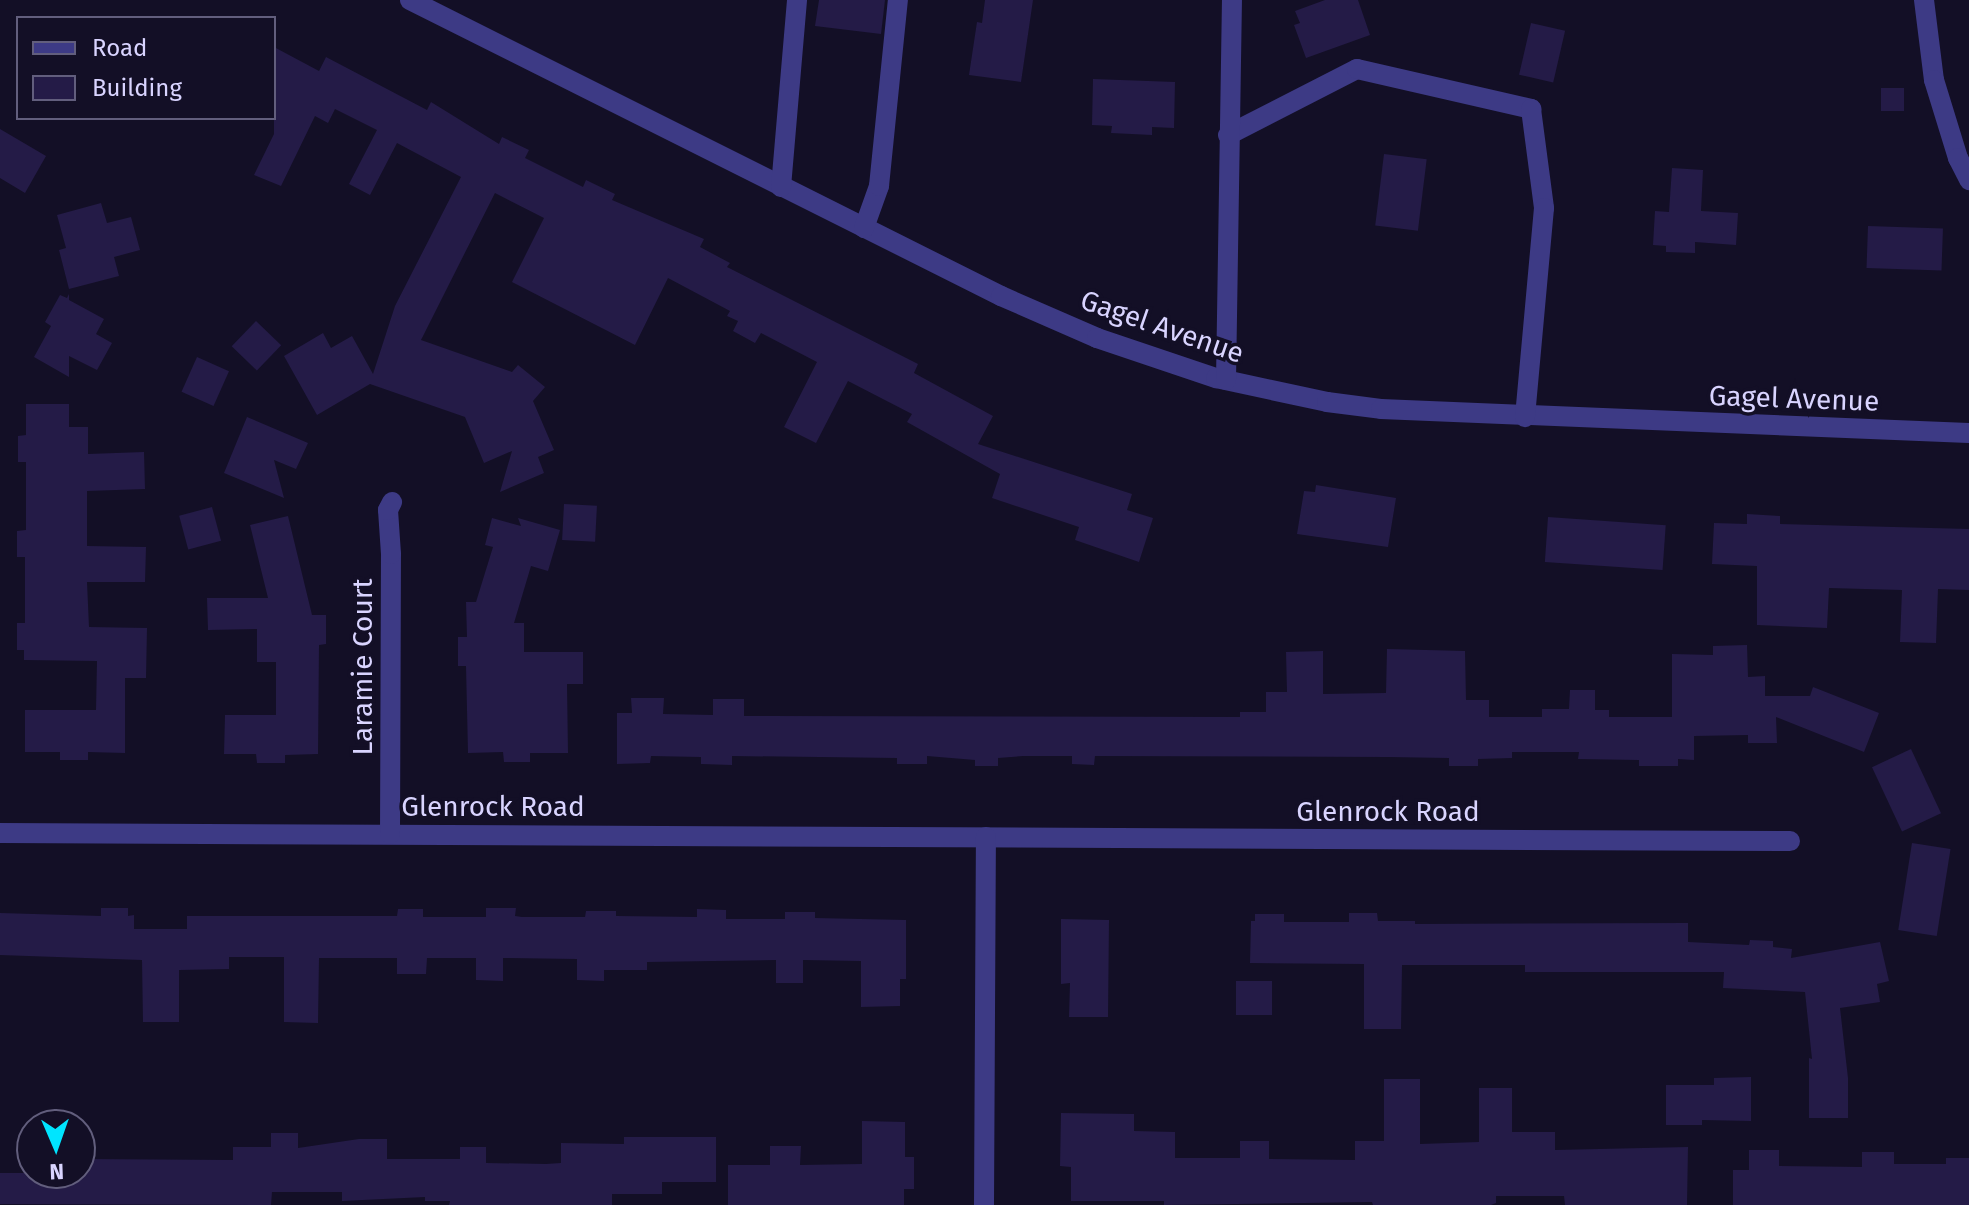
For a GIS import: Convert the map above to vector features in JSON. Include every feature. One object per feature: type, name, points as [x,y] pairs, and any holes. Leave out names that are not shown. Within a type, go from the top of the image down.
[{"type":"street","name":"Gagel Avenue","points":[[410,0],[864,228],[1097,338],[1226,380],[1367,407],[1525,417],[1969,433]]},
{"type":"street","points":[[781,187],[797,0]]},
{"type":"street","points":[[864,228],[879,186],[898,0]]},
{"type":"street","points":[[1226,380],[1232,0]]},
{"type":"street","points":[[1924,0],[1934,80],[1958,158],[1969,180]]},
{"type":"street","points":[[1228,135],[1357,69],[1531,109],[1544,208],[1525,417]]},
{"type":"street","name":"Laramie Court","points":[[390,834],[391,554],[388,510],[392,502]]},
{"type":"street","name":"Glenrock Road","points":[[0,833],[1790,841]]},
{"type":"street","points":[[984,1205],[986,837]]},
{"type":"building","points":[[819,0],[885,0],[881,34],[815,26]]},
{"type":"building","points":[[985,0],[1033,0],[1021,82],[969,75],[977,22],[982,23]]},
{"type":"building","points":[[1325,0],[1358,0],[1370,35],[1306,58],[1294,25],[1300,23],[1295,11]]},
{"type":"building","points":[[1531,23],[1565,31],[1553,83],[1519,75]]},
{"type":"building","points":[[276,48],[319,71],[326,57],[427,110],[431,102],[499,144],[502,137],[529,150],[525,158],[583,187],[586,180],[615,194],[612,200],[704,239],[700,247],[730,263],[727,267],[918,364],[914,373],[993,416],[978,444],[1132,494],[1127,510],[1153,518],[1139,562],[1075,540],[1079,527],[992,498],[1000,474],[907,422],[912,414],[848,381],[816,443],[784,427],[817,362],[761,333],[755,343],[733,331],[738,321],[727,316],[730,311],[668,278],[635,345],[512,282],[544,218],[495,193],[421,340],[512,372],[518,365],[545,387],[533,401],[554,450],[538,457],[544,473],[500,492],[512,451],[484,463],[465,417],[370,384],[317,415],[284,356],[323,333],[331,348],[352,336],[373,374],[395,306],[461,177],[397,143],[370,195],[349,184],[377,130],[335,109],[328,123],[315,116],[281,186],[254,175],[274,134]]},
{"type":"building","points":[[1093,79],[1175,82],[1174,128],[1152,127],[1152,135],[1111,133],[1112,126],[1092,125]]},
{"type":"building","points":[[1881,88],[1904,88],[1904,111],[1881,111]]},
{"type":"building","points":[[0,129],[46,156],[25,193],[0,178]]},
{"type":"building","points":[[1384,154],[1427,159],[1418,231],[1375,225]]},
{"type":"building","points":[[1672,168],[1703,170],[1701,211],[1738,213],[1736,245],[1695,242],[1695,253],[1666,252],[1666,246],[1653,245],[1655,211],[1669,212]]},
{"type":"building","points":[[101,203],[107,223],[131,217],[140,250],[114,257],[119,276],[69,289],[59,250],[66,248],[57,215]]},
{"type":"building","points":[[1868,226],[1943,229],[1941,271],[1867,268]]},
{"type":"building","points":[[69,294],[69,300],[104,319],[96,334],[112,343],[97,370],[69,356],[69,377],[34,357],[51,326],[45,322],[60,295],[67,298]]},
{"type":"building","points":[[256,321],[281,345],[257,370],[232,346]]},
{"type":"building","points":[[197,357],[229,371],[214,406],[182,392]]},
{"type":"building","points":[[26,404],[69,404],[69,427],[88,427],[88,454],[144,452],[145,489],[87,491],[87,546],[146,547],[145,582],[87,582],[89,627],[147,628],[146,678],[125,678],[125,753],[88,752],[88,760],[60,760],[60,752],[25,752],[25,710],[96,710],[97,661],[24,660],[24,650],[17,650],[17,623],[25,623],[25,557],[17,557],[17,531],[26,530],[26,462],[18,462],[18,436],[26,435]]},
{"type":"building","points":[[247,417],[308,443],[296,469],[274,460],[284,498],[224,473]]},
{"type":"building","points":[[1316,485],[1396,498],[1388,547],[1297,534],[1304,491],[1315,492]]},
{"type":"building","points":[[564,504],[597,506],[595,542],[562,540]]},
{"type":"building","points":[[212,507],[221,541],[188,550],[179,516]]},
{"type":"building","points":[[1747,514],[1780,516],[1780,524],[1969,529],[1969,590],[1938,589],[1936,643],[1900,642],[1902,590],[1829,588],[1827,628],[1757,625],[1757,566],[1712,564],[1714,523],[1747,524]]},
{"type":"building","points":[[288,516],[312,615],[326,615],[326,644],[319,645],[318,754],[285,755],[285,763],[257,763],[256,754],[224,754],[225,715],[276,715],[276,662],[257,662],[257,629],[208,630],[207,598],[268,598],[250,525]]},
{"type":"building","points":[[1548,517],[1666,525],[1663,570],[1545,562]]},
{"type":"building","points":[[492,518],[521,526],[518,518],[560,530],[548,571],[531,566],[514,623],[524,623],[524,652],[583,652],[583,684],[567,684],[568,753],[530,753],[530,762],[504,762],[503,752],[468,753],[466,666],[458,666],[458,637],[467,637],[466,602],[476,602],[493,547],[485,545]]},
{"type":"building","points":[[1747,645],[1748,677],[1765,676],[1765,696],[1810,696],[1813,687],[1879,713],[1864,752],[1776,717],[1777,743],[1748,743],[1748,735],[1694,736],[1694,760],[1678,759],[1678,766],[1639,766],[1639,760],[1578,759],[1579,752],[1512,752],[1512,758],[1478,759],[1478,766],[1449,766],[1449,758],[1095,756],[1094,765],[1072,764],[1072,756],[998,758],[998,766],[975,766],[975,760],[927,756],[927,764],[897,764],[897,758],[732,756],[732,765],[701,764],[701,757],[651,756],[650,763],[617,764],[617,713],[632,713],[631,698],[664,698],[663,714],[713,715],[713,699],[744,699],[744,716],[1240,717],[1240,712],[1266,712],[1266,692],[1287,692],[1286,652],[1323,651],[1323,694],[1386,693],[1387,649],[1465,651],[1466,700],[1489,700],[1489,717],[1542,717],[1542,709],[1569,709],[1570,690],[1595,690],[1595,710],[1609,710],[1609,717],[1672,717],[1672,654],[1713,655],[1713,646]]},
{"type":"building","points":[[1911,749],[1941,813],[1902,832],[1872,767]]},
{"type":"building","points":[[1912,843],[1951,849],[1937,936],[1898,930]]},
{"type":"building","points":[[101,908],[128,908],[128,916],[134,915],[134,929],[187,929],[187,916],[397,916],[398,909],[423,909],[423,917],[486,917],[486,908],[516,908],[515,916],[522,917],[585,917],[586,911],[616,911],[616,916],[697,917],[697,909],[726,910],[726,919],[785,919],[785,912],[815,912],[815,918],[906,920],[906,979],[900,979],[900,1006],[861,1007],[861,961],[803,960],[803,983],[776,983],[776,960],[647,962],[647,970],[604,970],[604,981],[577,980],[577,959],[503,958],[503,981],[476,980],[476,958],[427,958],[426,974],[397,974],[397,958],[319,958],[318,1023],[284,1022],[284,957],[229,957],[229,969],[179,970],[179,1022],[143,1022],[142,960],[0,955],[0,913],[101,916]]},
{"type":"building","points":[[1349,913],[1377,913],[1378,921],[1415,921],[1415,924],[1688,923],[1688,942],[1749,945],[1750,940],[1773,941],[1773,947],[1792,949],[1791,958],[1880,942],[1889,981],[1877,984],[1880,1002],[1840,1008],[1848,1078],[1848,1118],[1809,1118],[1809,1058],[1812,1059],[1805,992],[1723,988],[1724,972],[1525,972],[1525,965],[1402,965],[1401,1029],[1364,1029],[1364,964],[1250,963],[1251,921],[1255,921],[1255,914],[1284,914],[1284,922],[1349,922]]},
{"type":"building","points":[[1061,919],[1109,920],[1108,1017],[1069,1017],[1070,983],[1061,984]]},
{"type":"building","points":[[1236,981],[1272,981],[1272,1015],[1236,1015]]},
{"type":"building","points":[[1751,1077],[1751,1121],[1702,1120],[1702,1125],[1666,1125],[1666,1085],[1714,1085],[1714,1078]]},
{"type":"building","points":[[1384,1079],[1420,1079],[1420,1144],[1479,1142],[1479,1088],[1512,1088],[1512,1132],[1555,1132],[1555,1150],[1688,1147],[1687,1205],[1565,1205],[1564,1196],[1496,1196],[1496,1203],[1491,1205],[1373,1205],[1372,1202],[1164,1205],[1164,1201],[1071,1201],[1071,1167],[1060,1166],[1061,1113],[1134,1114],[1134,1131],[1175,1132],[1175,1158],[1240,1158],[1240,1141],[1269,1141],[1269,1159],[1355,1160],[1355,1141],[1384,1141]]},
{"type":"building","points":[[862,1121],[905,1122],[905,1157],[914,1157],[914,1189],[904,1189],[904,1205],[728,1205],[728,1165],[770,1165],[770,1146],[801,1146],[800,1165],[862,1164]]},
{"type":"building","points":[[271,1133],[298,1133],[298,1148],[359,1139],[387,1139],[387,1159],[460,1159],[460,1147],[486,1147],[486,1163],[546,1164],[561,1163],[561,1143],[624,1144],[624,1137],[716,1137],[716,1182],[662,1182],[662,1194],[612,1194],[612,1205],[449,1205],[450,1201],[425,1201],[425,1197],[342,1201],[342,1192],[272,1192],[271,1205],[0,1204],[0,1173],[16,1173],[16,1189],[96,1189],[96,1159],[233,1160],[233,1147],[271,1147]]},
{"type":"building","points":[[1749,1150],[1779,1150],[1779,1166],[1862,1167],[1862,1152],[1894,1152],[1894,1164],[1946,1164],[1946,1158],[1969,1158],[1969,1205],[1733,1205],[1733,1170],[1749,1170]]}]
